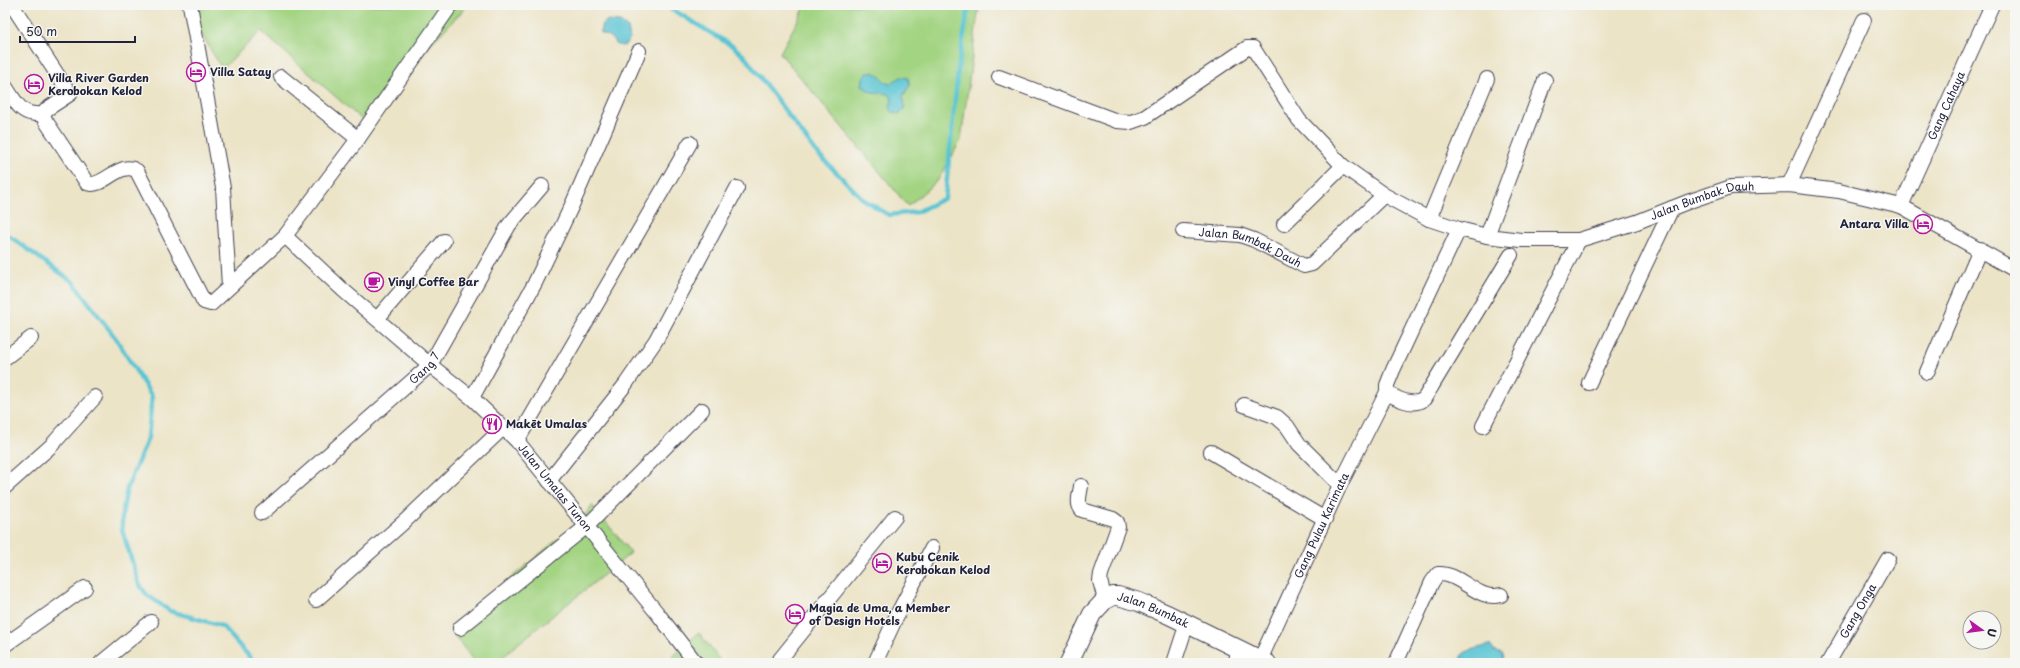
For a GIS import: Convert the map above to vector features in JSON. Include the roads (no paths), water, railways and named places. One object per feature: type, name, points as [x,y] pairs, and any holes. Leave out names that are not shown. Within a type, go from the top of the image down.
[{"type":"street","points":[[5,86],[22,110],[32,115],[43,114],[47,109],[68,97],[70,93],[12,5]]},
{"type":"street","points":[[190,5],[223,188],[229,286]]},
{"type":"street","points":[[43,114],[49,126],[85,181],[90,185],[96,184],[124,168],[130,168],[137,171],[204,302],[210,304],[285,236],[358,139],[451,5]]},
{"type":"street","name":"Gang Cahaya","points":[[1901,206],[1992,5]]},
{"type":"street","points":[[1789,185],[1864,20]]},
{"type":"street","name":"Jalan Bumbak Dauh","points":[[999,78],[1117,121],[1131,122],[1145,117],[1247,48],[1253,48],[1300,120],[1343,166],[1384,195],[1429,219],[1459,229],[1487,236],[1521,240],[1579,240],[1637,222],[1731,187],[1789,185],[1840,191],[1901,206],[2015,270]]},
{"type":"street","points":[[472,398],[545,262],[572,205],[639,51]]},
{"type":"street","points":[[280,77],[358,139]]},
{"type":"street","points":[[1429,219],[1487,79]]},
{"type":"street","points":[[1487,236],[1545,80]]},
{"type":"street","points":[[517,441],[690,143]]},
{"type":"street","points":[[1284,224],[1343,166]]},
{"type":"street","name":"Gang 7","points":[[262,513],[430,365],[509,226],[542,186]]},
{"type":"street","points":[[549,481],[625,385],[656,340],[737,188]]},
{"type":"street","name":"Jalan Bumbak Dauh","points":[[1183,231],[1240,235],[1254,240],[1304,266],[1308,266],[1312,264],[1384,195]]},
{"type":"street","points":[[1589,383],[1672,208]]},
{"type":"street","name":"Gang Pulau Karimata","points":[[1264,661],[1325,518],[1387,392],[1387,385],[1393,370],[1459,229]]},
{"type":"street","name":"Jalan Umalas Tunon","points":[[285,236],[430,365],[472,398],[517,441],[696,663]]},
{"type":"street","points":[[1483,426],[1579,240]]},
{"type":"street","points":[[377,319],[444,241]]},
{"type":"street","points":[[1927,372],[1980,249]]},
{"type":"street","points":[[1387,392],[1394,397],[1413,403],[1421,402],[1424,399],[1511,255]]},
{"type":"street","points":[[5,358],[32,338]]},
{"type":"street","points":[[5,487],[50,446],[95,397]]},
{"type":"street","points":[[1244,406],[1277,417],[1287,426],[1299,444],[1340,485]]},
{"type":"street","points":[[460,628],[587,526],[702,410]]},
{"type":"street","points":[[316,600],[405,521],[503,428]]},
{"type":"street","points":[[1211,452],[1325,518]]},
{"type":"street","points":[[1081,486],[1078,502],[1079,507],[1082,510],[1113,519],[1117,522],[1118,527],[1101,574],[1100,581],[1105,600]]},
{"type":"street","points":[[777,663],[895,516]]},
{"type":"street","points":[[875,663],[898,613],[932,548]]},
{"type":"street","name":"Gang Onga","points":[[1828,663],[1888,559]]},
{"type":"street","points":[[1396,663],[1432,582],[1438,574],[1450,576],[1489,596],[1501,595]]},
{"type":"street","points":[[5,645],[85,588]]},
{"type":"street","name":"Jalan Bumbak","points":[[1069,663],[1092,614],[1105,600],[1112,596],[1126,598],[1187,623],[1238,656],[1264,661]]},
{"type":"street","points":[[101,663],[151,622]]},
{"type":"street","points":[[1174,663],[1187,623]]},
{"type":"water","points":[[606,21],[620,22],[628,28],[630,39],[624,46],[617,45],[610,37],[601,33],[601,26]]},
{"type":"water","points":[[868,72],[878,74],[889,84],[901,77],[908,78],[910,85],[903,96],[905,107],[900,114],[892,112],[890,108],[892,99],[889,94],[869,91],[862,85],[863,78]]},
{"type":"water","points":[[1490,645],[1494,651],[1503,654],[1504,659],[1501,663],[1470,663],[1460,658],[1462,655],[1473,649]]},
{"type":"waterway","points":[[665,5],[734,47],[745,57],[816,152],[864,200],[889,215],[917,212],[945,198],[958,69],[969,5]]},
{"type":"waterway","points":[[5,233],[73,282],[117,340],[152,397],[148,438],[127,488],[122,515],[122,529],[139,584],[147,595],[170,611],[222,626],[255,663]]},
{"type":"place","name":"Villa Satay","points":[[196,72]]},
{"type":"place","name":"Villa River Garden Kerobokan Kelod","points":[[34,84]]},
{"type":"place","name":"Antara Villa","points":[[1923,224]]},
{"type":"place","name":"Vinyl Coffee Bar","points":[[374,282]]},
{"type":"place","name":"Makēt Umalas","points":[[492,424]]},
{"type":"place","name":"Kubu Cenik Kerobokan Kelod","points":[[882,563]]},
{"type":"place","name":"Magia de Uma, a Member of Design Hotels","points":[[795,614]]}]
